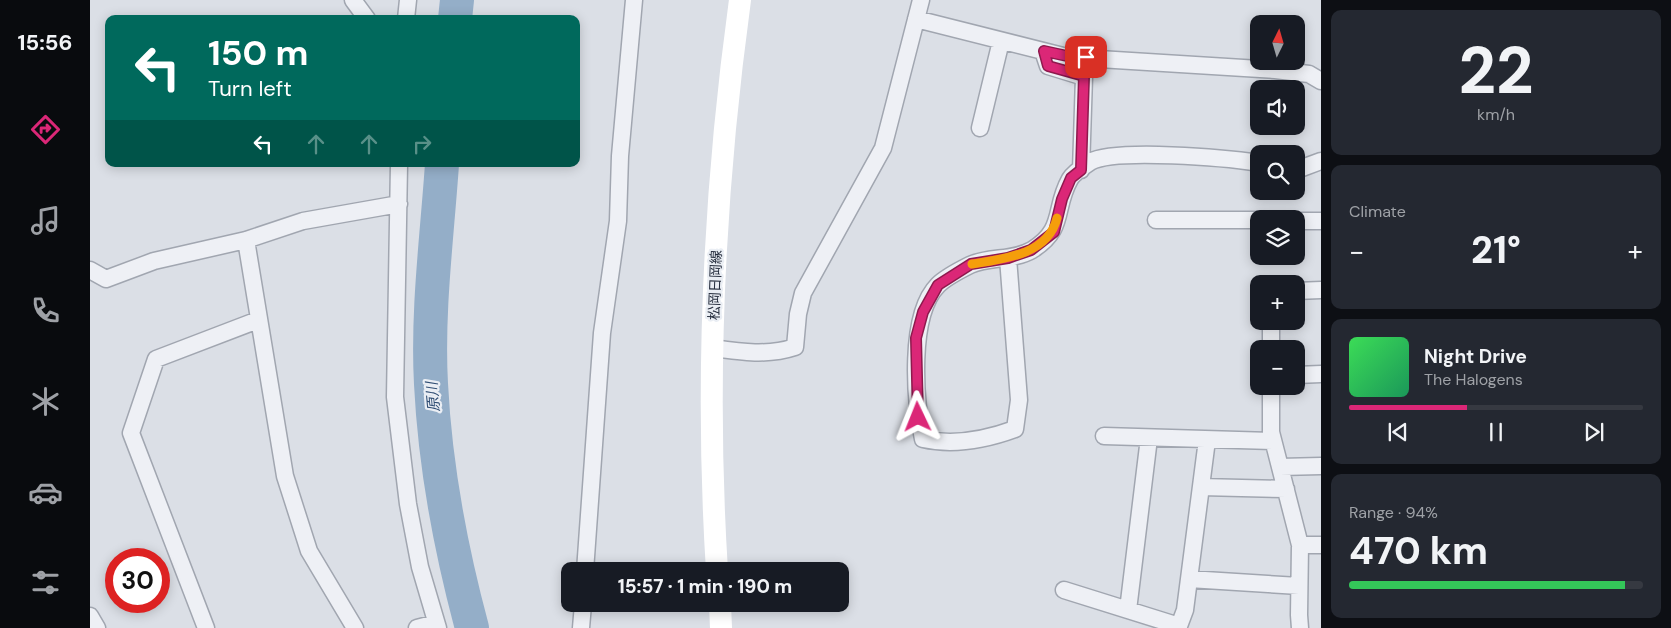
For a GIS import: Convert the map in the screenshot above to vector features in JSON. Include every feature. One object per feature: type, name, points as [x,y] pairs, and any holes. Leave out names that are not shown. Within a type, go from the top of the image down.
[{"type":"main road","name":"松岡日岡線","points":[[716,562],[713,510],[713,348],[721,166],[740,0]]},
{"type":"main road","points":[[720,612],[721,628]]},
{"type":"street","points":[[353,0],[364,15]]},
{"type":"street","points":[[406,15],[408,0]]},
{"type":"street","points":[[586,562],[602,333],[618,221],[620,156],[634,0]]},
{"type":"street","points":[[713,348],[746,352],[779,352],[795,347],[798,314],[803,293],[883,148],[921,0]]},
{"type":"street","points":[[916,20],[1067,56],[1150,60],[1309,74],[1321,81]]},
{"type":"street","points":[[980,128],[1001,41]]},
{"type":"street","points":[[1044,51],[1048,66],[1084,76],[1081,170]]},
{"type":"street","points":[[1008,258],[1019,400],[1015,429],[993,437],[944,443],[923,439],[918,417],[916,338],[923,312],[938,285],[971,264],[1008,258],[1031,250],[1054,232],[1062,199],[1071,178],[1090,162],[1116,156],[1184,156],[1250,161]]},
{"type":"street","points":[[1305,167],[1321,162]]},
{"type":"street","points":[[399,167],[395,397],[410,513],[420,567],[437,626],[417,628]]},
{"type":"street","points":[[90,270],[106,279],[154,261],[246,240],[303,221],[399,204]]},
{"type":"street","points":[[1156,220],[1250,220]]},
{"type":"street","points":[[1305,221],[1321,221]]},
{"type":"street","points":[[246,240],[285,476],[309,551],[355,628]]},
{"type":"street","points":[[1305,291],[1321,290]]},
{"type":"street","points":[[206,628],[131,433],[156,359],[258,320]]},
{"type":"street","points":[[1305,375],[1321,374]]},
{"type":"street","points":[[1271,395],[1271,432],[1300,545],[1300,628]]},
{"type":"street","points":[[1104,436],[1273,441]]},
{"type":"street","points":[[1128,610],[1149,438]]},
{"type":"street","points":[[1064,590],[1178,627],[1185,610],[1207,440]]},
{"type":"street","points":[[1280,467],[1321,466]]},
{"type":"street","points":[[1201,487],[1286,488]]},
{"type":"street","points":[[1300,545],[1321,545]]},
{"type":"street","points":[[1189,579],[1299,586]]},
{"type":"street","points":[[581,628],[582,612]]},
{"type":"street","points":[[90,616],[97,628]]},
{"type":"waterway","name":"原川","points":[[455,15],[457,0]]},
{"type":"waterway","name":"原川","points":[[442,167],[431,302],[431,384],[436,445],[445,507],[457,568],[472,628]]},
{"type":"slow traffic","points":[[972,264],[1008,258],[1031,250],[1054,232],[1057,218]]},
{"type":"route","points":[[918,417],[916,338],[923,312],[938,285],[971,264],[1008,258],[1031,250],[1054,232],[1062,199],[1071,178],[1081,170],[1084,76],[1048,66],[1044,51],[1067,56],[1086,57]]}]
